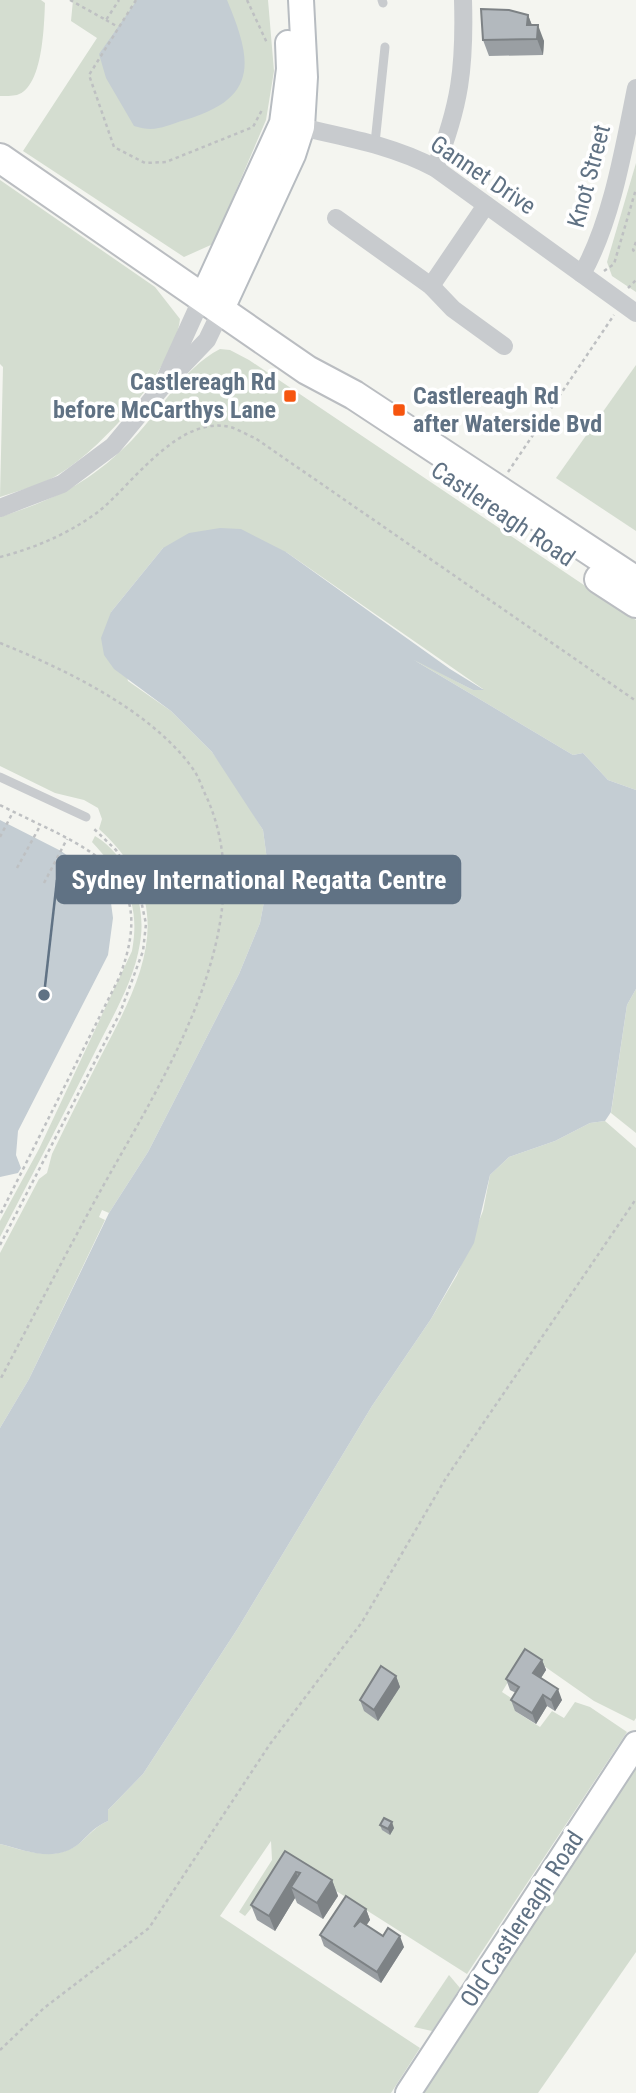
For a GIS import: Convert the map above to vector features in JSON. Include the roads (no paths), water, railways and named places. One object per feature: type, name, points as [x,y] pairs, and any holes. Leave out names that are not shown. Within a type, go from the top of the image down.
[{"type":"main road","name":"Castlereagh Road","points":[[0,158],[307,370],[354,395],[636,581]]},
{"type":"main road","name":"Castlereagh Road","points":[[307,370],[346,411],[636,603]]},
{"type":"street","points":[[282,119],[289,69],[285,0]]},
{"type":"street","points":[[0,508],[62,484],[113,446],[162,387],[212,304],[282,119],[305,77],[301,0]]},
{"type":"street","points":[[435,168],[450,131],[463,76],[463,0]]},
{"type":"street","name":"Knot Street","points":[[585,276],[625,145],[636,88]]},
{"type":"street","name":"Gannet Drive","points":[[282,119],[375,143],[411,155],[435,168],[630,309]]},
{"type":"street","points":[[431,286],[486,205]]},
{"type":"street","points":[[336,218],[431,286],[453,309],[504,346]]},
{"type":"street","name":"Old Castlereagh Road","points":[[408,2093],[636,1744]]},
{"type":"lane","points":[[375,143],[385,47]]},
{"type":"lane","points":[[0,777],[86,817]]},
{"type":"place","name":"Castlereagh Rd before McCarthys Lane","points":[[290,396]]},
{"type":"place","name":"Castlereagh Rd after Waterside Bvd","points":[[399,410]]},
{"type":"place","name":"Sydney International Regatta Centre","points":[[44,995]]}]
